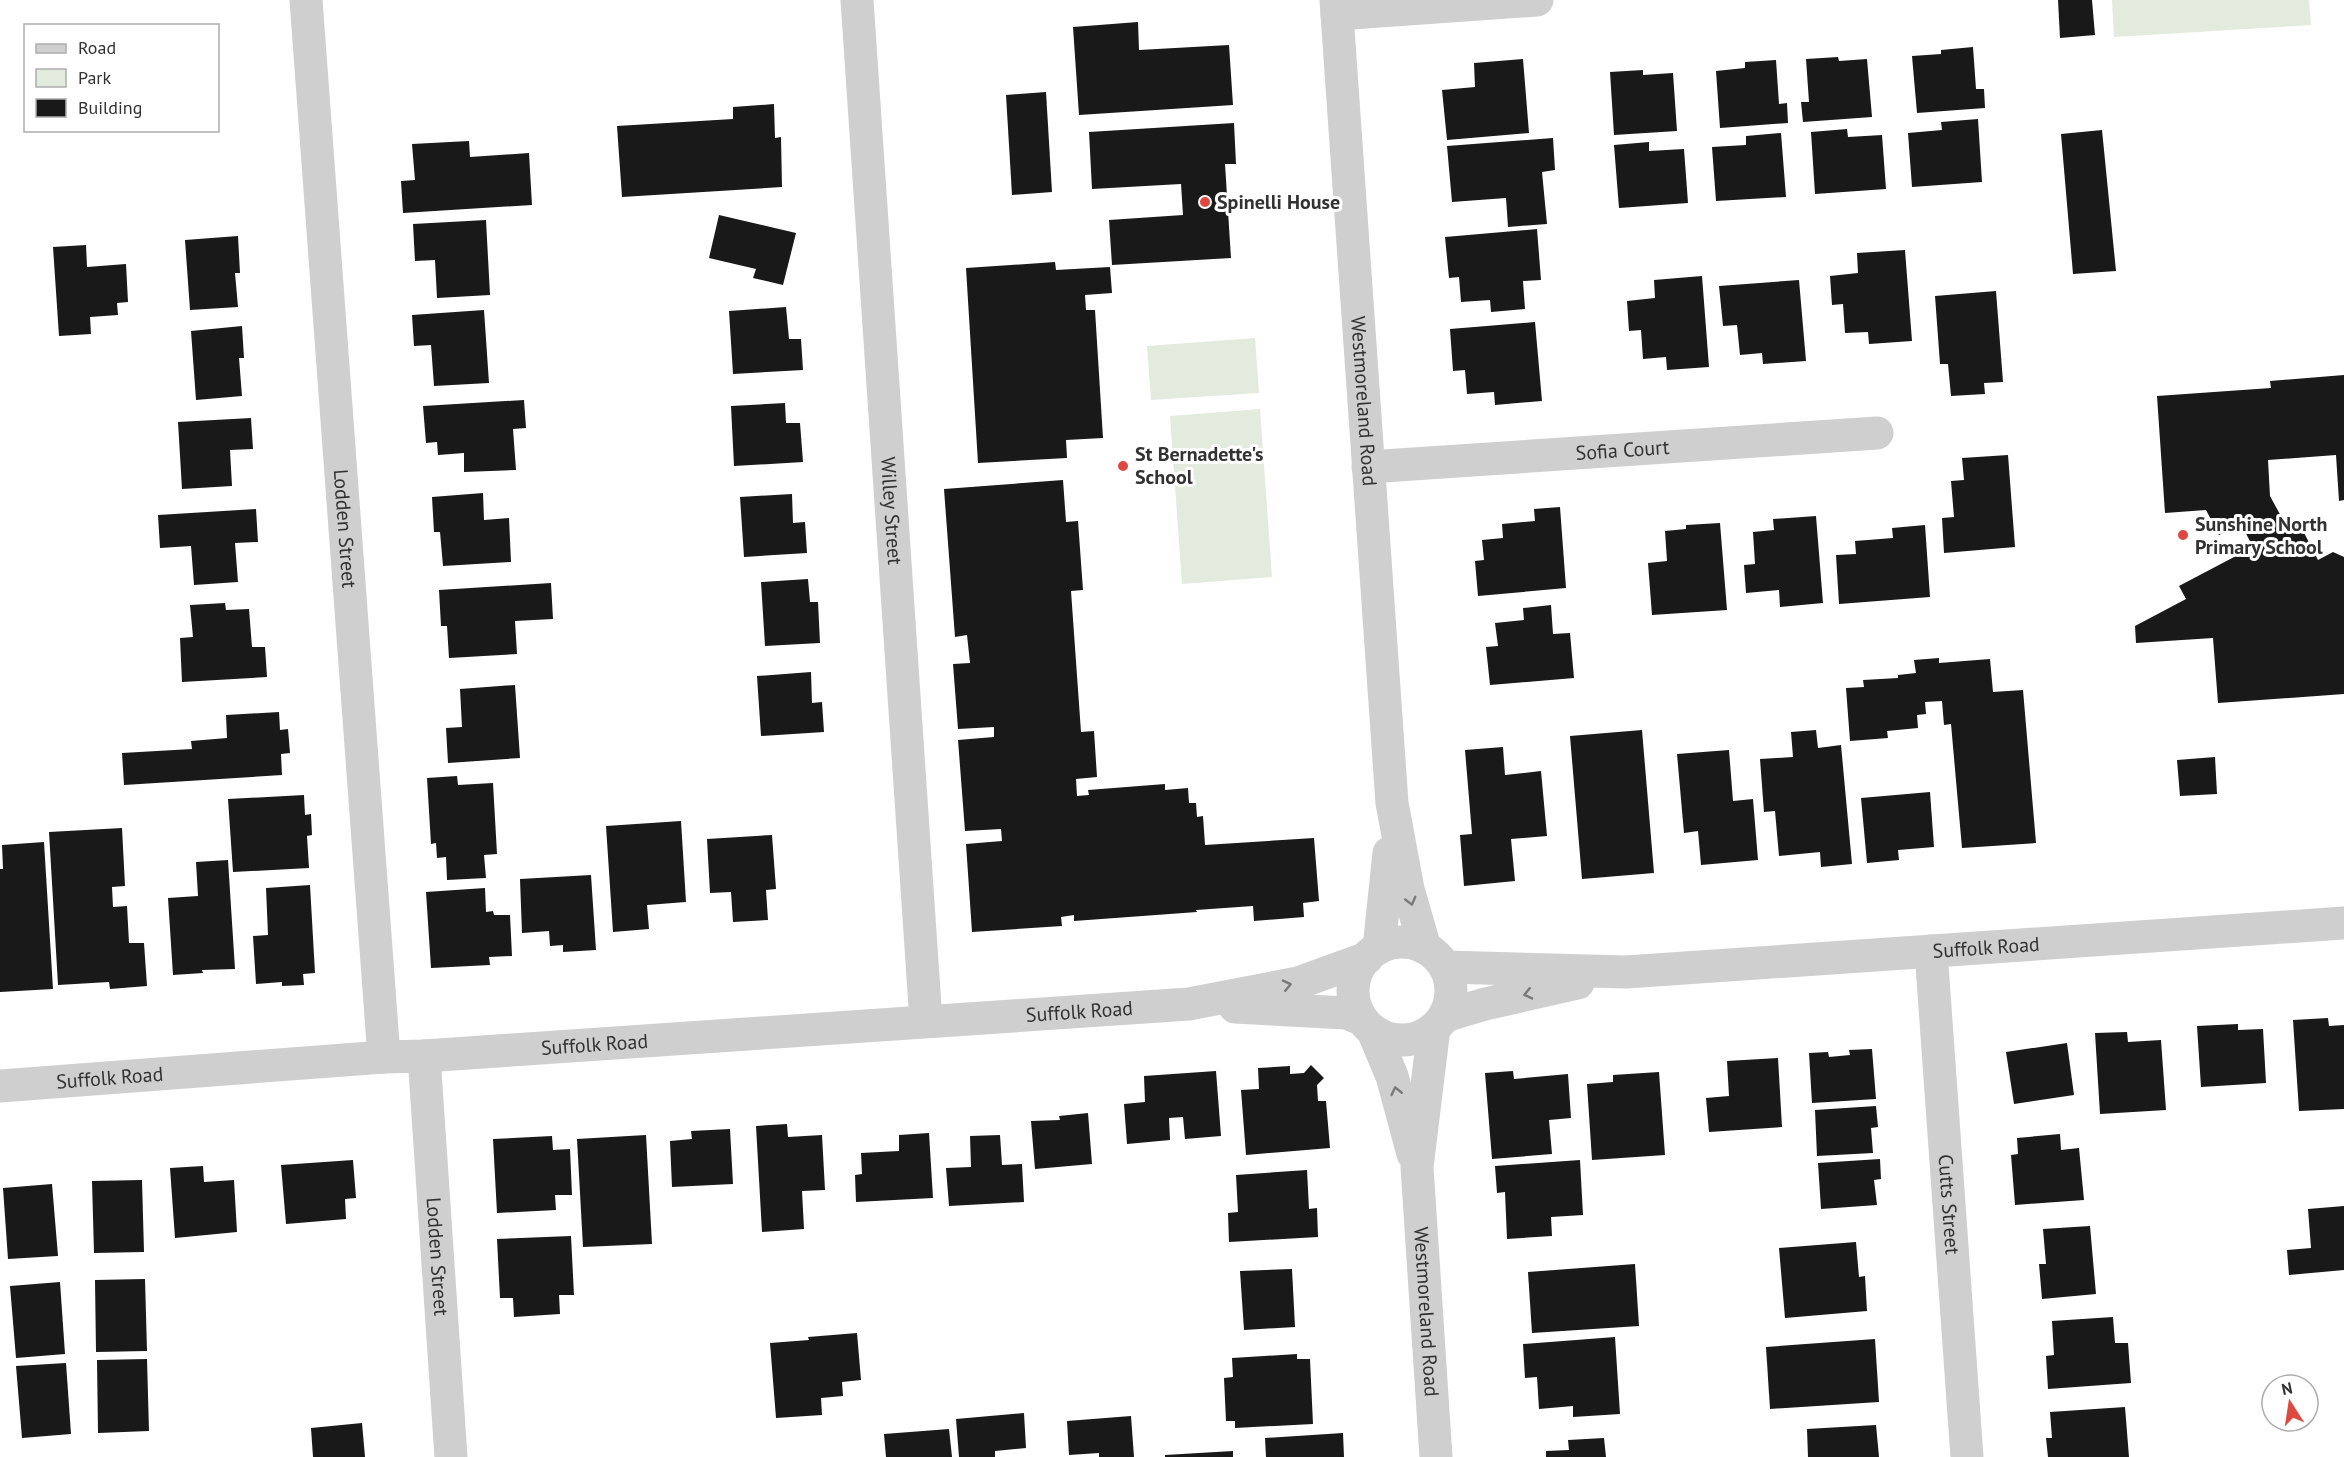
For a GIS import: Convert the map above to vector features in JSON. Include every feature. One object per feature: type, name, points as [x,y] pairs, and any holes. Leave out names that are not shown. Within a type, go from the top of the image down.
[{"type":"street","name":"Lodden Street","points":[[306,0],[384,1057]]},
{"type":"street","name":"Willey Street","points":[[857,0],[926,1021]]},
{"type":"street","points":[[1336,7],[1537,0]]},
{"type":"street","name":"Westmoreland Road","points":[[1336,7],[1392,803],[1408,889],[1435,958]]},
{"type":"street","name":"Sofia Court","points":[[1368,466],[1877,433]]},
{"type":"street","name":"Westmoreland Road","points":[[1373,953],[1387,891],[1392,803]]},
{"type":"street","name":"Suffolk Road","points":[[1435,958],[1626,972],[2344,923]]},
{"type":"street","points":[[1394,943],[1410,943],[1435,958],[1450,983],[1450,1000],[1439,1022],[1420,1037],[1404,1040],[1388,1038],[1367,1025],[1354,1004],[1353,987],[1357,971],[1373,953],[1394,943]]},
{"type":"street","name":"Cutts Street","points":[[1931,951],[1967,1457]]},
{"type":"street","name":"Suffolk Road","points":[[1189,1004],[1298,983],[1373,953]]},
{"type":"street","name":"Suffolk Road","points":[[1439,1022],[1485,1004],[1626,972]]},
{"type":"street","name":"Suffolk Road","points":[[0,1086],[384,1057],[1189,1004],[1346,1013],[1367,1025]]},
{"type":"street","name":"Westmoreland Road","points":[[1417,1167],[1439,1022]]},
{"type":"street","name":"Westmoreland Road","points":[[1367,1025],[1392,1076],[1417,1167],[1436,1457]]},
{"type":"street","name":"Lodden Street","points":[[424,1056],[451,1457]]},
{"type":"green space","points":[[2112,0],[2309,0],[2311,25],[2114,37]]},
{"type":"green space","points":[[1255,338],[1259,393],[1151,400],[1147,346]]},
{"type":"green space","points":[[1260,409],[1272,577],[1182,584],[1170,416]]},
{"type":"building","points":[[2058,0],[2092,0],[2095,35],[2060,38]]},
{"type":"building","points":[[1138,22],[1139,50],[1229,45],[1233,105],[1079,115],[1073,27]]},
{"type":"building","points":[[1973,47],[1976,89],[1984,89],[1985,108],[1917,113],[1912,56],[1941,54],[1941,50]]},
{"type":"building","points":[[1838,57],[1839,61],[1867,59],[1872,117],[1803,122],[1801,102],[1809,102],[1806,59]]},
{"type":"building","points":[[1523,59],[1529,133],[1447,140],[1442,90],[1475,87],[1474,63]]},
{"type":"building","points":[[1776,60],[1779,104],[1787,103],[1788,123],[1720,128],[1716,71],[1745,68],[1745,62]]},
{"type":"building","points":[[1643,70],[1643,75],[1673,73],[1677,131],[1614,135],[1610,72]]},
{"type":"building","points":[[1046,92],[1052,192],[1012,195],[1006,95]]},
{"type":"building","points":[[774,104],[775,138],[781,137],[782,187],[622,197],[617,126],[733,119],[733,107]]},
{"type":"building","points":[[1978,119],[1982,182],[1912,187],[1908,133],[1942,130],[1941,122]]},
{"type":"building","name":"Spinelli House","points":[[1234,123],[1236,164],[1225,164],[1231,258],[1112,265],[1109,220],[1183,215],[1181,184],[1092,189],[1089,132]]},
{"type":"building","points":[[1847,129],[1848,137],[1882,135],[1886,189],[1815,194],[1811,132]]},
{"type":"building","points":[[2102,130],[2116,271],[2073,274],[2061,134]]},
{"type":"building","points":[[1781,133],[1786,197],[1716,201],[1712,147],[1746,145],[1746,136]]},
{"type":"building","points":[[1553,138],[1555,170],[1542,172],[1547,224],[1508,227],[1506,198],[1452,202],[1447,146]]},
{"type":"building","points":[[469,141],[470,157],[529,153],[532,205],[403,213],[401,181],[415,180],[412,144]]},
{"type":"building","points":[[1649,142],[1649,151],[1684,149],[1688,203],[1619,208],[1614,145]]},
{"type":"building","points":[[719,215],[796,233],[783,285],[753,278],[756,269],[709,258]]},
{"type":"building","points":[[486,220],[490,295],[437,298],[435,260],[415,261],[413,224]]},
{"type":"building","points":[[1537,229],[1541,280],[1523,281],[1525,309],[1491,312],[1490,300],[1461,302],[1459,277],[1449,278],[1445,237]]},
{"type":"building","points":[[238,236],[240,273],[235,273],[238,307],[190,310],[185,240]]},
{"type":"building","points":[[86,245],[87,267],[126,264],[128,302],[117,303],[118,315],[90,317],[91,334],[59,336],[53,247]]},
{"type":"building","points":[[1905,250],[1912,341],[1869,344],[1868,332],[1845,333],[1843,304],[1832,305],[1830,276],[1858,273],[1857,253]]},
{"type":"building","points":[[1055,262],[1056,270],[1110,267],[1112,293],[1085,295],[1086,310],[1095,310],[1103,438],[1066,440],[1067,458],[978,463],[966,268]]},
{"type":"building","points":[[1702,276],[1709,367],[1667,370],[1666,357],[1643,359],[1641,330],[1629,331],[1627,301],[1655,298],[1654,280]]},
{"type":"building","points":[[1799,280],[1806,361],[1763,364],[1762,353],[1740,355],[1737,325],[1723,326],[1719,286]]},
{"type":"building","points":[[1996,291],[2003,382],[1984,383],[1985,394],[1951,396],[1948,364],[1940,364],[1935,296]]},
{"type":"building","points":[[786,307],[789,339],[801,339],[803,370],[733,374],[729,311]]},
{"type":"building","points":[[484,310],[489,383],[434,386],[431,345],[414,346],[412,315]]},
{"type":"building","points":[[1535,322],[1542,401],[1495,405],[1494,392],[1467,394],[1465,370],[1453,371],[1450,329]]},
{"type":"building","points":[[242,326],[244,358],[239,358],[242,396],[196,400],[191,331]]},
{"type":"building","points":[[2344,375],[2344,500],[2339,501],[2336,455],[2268,460],[2270,496],[2288,529],[2299,523],[2318,560],[2333,552],[2344,557],[2344,694],[2218,703],[2213,638],[2136,643],[2135,626],[2186,599],[2179,586],[2253,547],[2241,524],[2219,535],[2206,510],[2165,513],[2157,396],[2271,388],[2270,381]]},
{"type":"building","points":[[524,400],[526,428],[513,429],[516,470],[464,472],[464,453],[438,455],[437,442],[426,443],[423,406]]},
{"type":"building","points":[[785,403],[786,423],[800,423],[803,462],[734,466],[731,406]]},
{"type":"building","points":[[251,418],[253,449],[230,450],[232,486],[182,489],[178,422]]},
{"type":"building","points":[[2008,455],[2015,547],[1944,553],[1942,518],[1954,517],[1951,481],[1964,480],[1962,458]]},
{"type":"building","points":[[1063,480],[1066,522],[1078,521],[1083,590],[1071,591],[1081,732],[1094,731],[1097,777],[1076,779],[1077,796],[1089,795],[1088,790],[1165,784],[1165,790],[1188,788],[1189,803],[1196,803],[1197,817],[1203,816],[1205,845],[1314,838],[1319,901],[1303,903],[1304,917],[1254,921],[1253,906],[1074,921],[1074,915],[1061,917],[1062,926],[972,932],[966,844],[1002,841],[1001,829],[965,831],[958,740],[994,737],[994,727],[958,729],[953,664],[970,663],[967,635],[955,637],[944,489]]},
{"type":"building","points":[[483,493],[484,520],[509,518],[511,562],[443,566],[440,532],[434,532],[432,497]]},
{"type":"building","points":[[792,494],[793,523],[805,522],[807,553],[744,557],[740,497]]},
{"type":"building","points":[[1560,507],[1566,588],[1478,596],[1475,561],[1484,560],[1482,540],[1503,538],[1502,524],[1535,521],[1534,509]]},
{"type":"building","points":[[256,509],[258,542],[235,543],[238,582],[194,585],[191,546],[160,548],[158,515]]},
{"type":"building","points":[[1816,516],[1823,603],[1780,607],[1779,590],[1746,593],[1744,565],[1755,564],[1753,532],[1774,530],[1773,519]]},
{"type":"building","points":[[1720,523],[1727,610],[1652,615],[1648,563],[1667,561],[1665,531],[1686,529],[1686,525]]},
{"type":"building","points":[[1925,525],[1930,597],[1839,604],[1836,555],[1856,554],[1855,541],[1893,538],[1892,528]]},
{"type":"building","points":[[808,579],[810,602],[818,602],[820,643],[765,646],[761,582]]},
{"type":"building","points":[[551,583],[553,619],[515,621],[517,654],[449,658],[447,626],[441,626],[439,590]]},
{"type":"building","points":[[225,603],[226,610],[249,609],[252,647],[265,647],[267,677],[182,682],[180,638],[193,637],[190,605]]},
{"type":"building","points":[[1551,605],[1553,634],[1570,633],[1574,678],[1490,685],[1486,647],[1498,646],[1495,623],[1524,620],[1523,608]]},
{"type":"building","points":[[1939,658],[1939,663],[1990,659],[1993,692],[2023,690],[2036,843],[1962,848],[1951,724],[1944,725],[1942,701],[1925,702],[1926,714],[1917,715],[1918,728],[1887,731],[1888,738],[1850,741],[1846,688],[1864,687],[1863,680],[1898,678],[1898,675],[1916,673],[1914,660]]},
{"type":"building","points":[[811,672],[812,703],[822,702],[824,732],[761,736],[757,676]]},
{"type":"building","points":[[515,685],[520,758],[448,763],[446,728],[462,727],[460,689]]},
{"type":"building","points":[[279,712],[280,730],[288,729],[290,753],[281,754],[282,775],[124,785],[122,753],[192,749],[191,741],[227,738],[226,715]]},
{"type":"building","points":[[1642,730],[1654,873],[1582,879],[1570,736]]},
{"type":"building","points":[[1816,730],[1818,748],[1841,745],[1852,864],[1821,867],[1820,852],[1779,856],[1775,811],[1764,812],[1760,759],[1793,757],[1791,732]]},
{"type":"building","points":[[1503,747],[1505,775],[1541,771],[1547,836],[1511,839],[1515,881],[1464,886],[1460,835],[1472,834],[1465,750]]},
{"type":"building","points":[[1729,750],[1733,801],[1753,799],[1758,860],[1701,865],[1698,831],[1684,833],[1677,754]]},
{"type":"building","points":[[2215,757],[2217,794],[2180,796],[2177,760]]},
{"type":"building","points":[[457,776],[458,785],[493,783],[497,854],[484,855],[486,878],[447,880],[446,857],[437,858],[436,843],[431,844],[427,778]]},
{"type":"building","points":[[1930,792],[1934,847],[1898,850],[1899,860],[1867,863],[1861,798]]},
{"type":"building","points":[[304,795],[305,815],[311,814],[312,835],[307,836],[309,868],[233,872],[228,799]]},
{"type":"building","points":[[681,821],[686,902],[647,905],[649,929],[613,932],[606,826]]},
{"type":"building","points":[[122,828],[125,886],[112,887],[113,907],[127,906],[129,943],[144,943],[147,986],[110,989],[109,982],[58,985],[49,832]]},
{"type":"building","points":[[772,835],[776,889],[766,890],[768,920],[733,922],[731,892],[710,893],[707,839]]},
{"type":"building","points":[[44,842],[53,989],[0,992],[2,845]]},
{"type":"building","points":[[228,860],[235,969],[202,970],[203,973],[173,975],[168,898],[198,896],[196,862]]},
{"type":"building","points":[[591,875],[596,950],[563,952],[563,945],[550,946],[549,931],[522,933],[520,879]]},
{"type":"building","points":[[310,885],[315,973],[303,974],[304,985],[282,986],[282,982],[256,984],[253,936],[268,935],[266,888]]},
{"type":"building","points":[[485,888],[486,912],[493,911],[494,915],[510,915],[512,956],[489,957],[490,965],[431,968],[426,892]]},
{"type":"building","points":[[2328,1018],[2329,1026],[2344,1025],[2344,1109],[2299,1111],[2293,1020]]},
{"type":"building","points":[[2238,1024],[2238,1030],[2263,1029],[2266,1083],[2201,1087],[2197,1026]]},
{"type":"building","points":[[2127,1032],[2128,1042],[2161,1040],[2166,1110],[2100,1114],[2095,1033]]},
{"type":"building","points":[[2067,1043],[2074,1095],[2014,1104],[2006,1052]]},
{"type":"building","points":[[1872,1049],[1876,1099],[1812,1103],[1809,1053],[1828,1052],[1829,1057],[1850,1055],[1849,1050]]},
{"type":"building","points":[[1778,1058],[1782,1127],[1709,1132],[1706,1098],[1729,1096],[1727,1061]]},
{"type":"building","points":[[1311,1065],[1324,1078],[1317,1085],[1318,1101],[1326,1101],[1330,1148],[1246,1155],[1241,1090],[1259,1089],[1258,1068],[1290,1066],[1290,1074],[1304,1073]]},
{"type":"building","points":[[1216,1071],[1221,1136],[1185,1139],[1183,1117],[1169,1118],[1170,1140],[1127,1144],[1124,1104],[1145,1102],[1144,1076]]},
{"type":"building","points":[[1513,1071],[1514,1079],[1568,1074],[1571,1118],[1549,1120],[1552,1154],[1492,1159],[1485,1073]]},
{"type":"building","points":[[1659,1072],[1665,1155],[1592,1160],[1587,1084],[1613,1082],[1613,1075]]},
{"type":"building","points":[[1876,1106],[1878,1127],[1871,1128],[1873,1153],[1817,1156],[1815,1110]]},
{"type":"building","points":[[1088,1113],[1092,1164],[1035,1169],[1031,1121],[1060,1120],[1059,1116]]},
{"type":"building","points":[[787,1124],[788,1137],[822,1135],[825,1190],[802,1191],[804,1229],[762,1232],[756,1126]]},
{"type":"building","points":[[730,1129],[733,1184],[672,1187],[670,1141],[692,1139],[691,1131]]},
{"type":"building","points":[[929,1133],[933,1198],[856,1202],[855,1175],[862,1174],[861,1153],[899,1151],[899,1135]]},
{"type":"building","points":[[2060,1134],[2061,1150],[2079,1148],[2084,1200],[2015,1205],[2011,1155],[2018,1154],[2017,1138]]},
{"type":"building","points":[[646,1135],[652,1244],[583,1247],[577,1139]]},
{"type":"building","points":[[1000,1135],[1002,1165],[1022,1164],[1024,1202],[949,1206],[946,1168],[971,1167],[970,1136]]},
{"type":"building","points":[[552,1136],[553,1150],[570,1149],[572,1195],[555,1195],[556,1210],[497,1213],[493,1139]]},
{"type":"building","points":[[1880,1159],[1881,1179],[1874,1180],[1877,1205],[1821,1209],[1818,1163]]},
{"type":"building","points":[[353,1160],[356,1198],[345,1199],[346,1219],[286,1224],[281,1165]]},
{"type":"building","points":[[1580,1160],[1583,1215],[1551,1217],[1552,1236],[1507,1239],[1505,1192],[1497,1193],[1495,1166]]},
{"type":"building","points":[[203,1166],[204,1182],[234,1180],[237,1232],[175,1238],[170,1168]]},
{"type":"building","points":[[1307,1170],[1309,1209],[1317,1208],[1318,1237],[1229,1242],[1228,1213],[1238,1212],[1236,1175]]},
{"type":"building","points":[[142,1180],[144,1252],[94,1253],[92,1181]]},
{"type":"building","points":[[52,1184],[58,1256],[8,1259],[3,1188]]},
{"type":"building","points":[[2344,1206],[2344,1270],[2289,1275],[2287,1250],[2311,1248],[2308,1209]]},
{"type":"building","points":[[2090,1226],[2096,1294],[2042,1299],[2039,1264],[2046,1264],[2043,1229]]},
{"type":"building","points":[[571,1236],[574,1295],[559,1295],[560,1314],[514,1317],[513,1298],[500,1298],[497,1239]]},
{"type":"building","points":[[1856,1242],[1859,1277],[1865,1276],[1867,1311],[1785,1318],[1779,1248]]},
{"type":"building","points":[[1635,1264],[1639,1326],[1532,1333],[1528,1272]]},
{"type":"building","points":[[1292,1269],[1295,1327],[1244,1330],[1240,1271]]},
{"type":"building","points":[[145,1279],[147,1351],[96,1352],[95,1280]]},
{"type":"building","points":[[60,1282],[65,1354],[16,1358],[10,1286]]},
{"type":"building","points":[[2113,1317],[2115,1343],[2128,1343],[2131,1383],[2048,1389],[2046,1356],[2054,1355],[2052,1321]]},
{"type":"building","points":[[857,1333],[861,1380],[842,1382],[843,1396],[821,1398],[822,1415],[776,1418],[770,1343]]},
{"type":"building","points":[[1615,1337],[1620,1414],[1573,1417],[1573,1406],[1539,1409],[1537,1377],[1525,1378],[1523,1344]]},
{"type":"building","points":[[1875,1339],[1879,1402],[1770,1409],[1766,1347]]},
{"type":"building","points":[[1297,1354],[1297,1359],[1310,1359],[1313,1424],[1235,1428],[1235,1421],[1226,1421],[1224,1378],[1233,1377],[1232,1358]]},
{"type":"building","points":[[147,1359],[149,1431],[98,1433],[97,1360]]},
{"type":"building","points":[[66,1363],[71,1434],[22,1438],[16,1366]]},
{"type":"building","points":[[2125,1407],[2129,1457],[2048,1457],[2046,1438],[2052,1438],[2050,1412]]},
{"type":"building","points":[[1024,1413],[1026,1448],[995,1451],[995,1457],[959,1457],[956,1419]]},
{"type":"building","points":[[1131,1416],[1134,1457],[1099,1457],[1099,1453],[1069,1455],[1067,1421]]},
{"type":"building","points":[[362,1423],[365,1457],[313,1457],[311,1428]]},
{"type":"building","points":[[1876,1425],[1879,1457],[1808,1457],[1807,1429]]},
{"type":"building","points":[[949,1429],[952,1457],[886,1457],[884,1434]]},
{"type":"building","points":[[1343,1433],[1344,1457],[1266,1457],[1265,1438]]},
{"type":"building","points":[[1604,1438],[1606,1457],[1546,1457],[1546,1451],[1569,1450],[1568,1440]]},
{"type":"building","points":[[1233,1451],[1233,1457],[1165,1457],[1165,1455]]},
{"type":"place","name":"Spinelli House","points":[[1205,202]]},
{"type":"place","name":"St Bernadette's School","points":[[1123,466]]},
{"type":"place","name":"Sunshine North Primary School","points":[[2183,535]]}]
